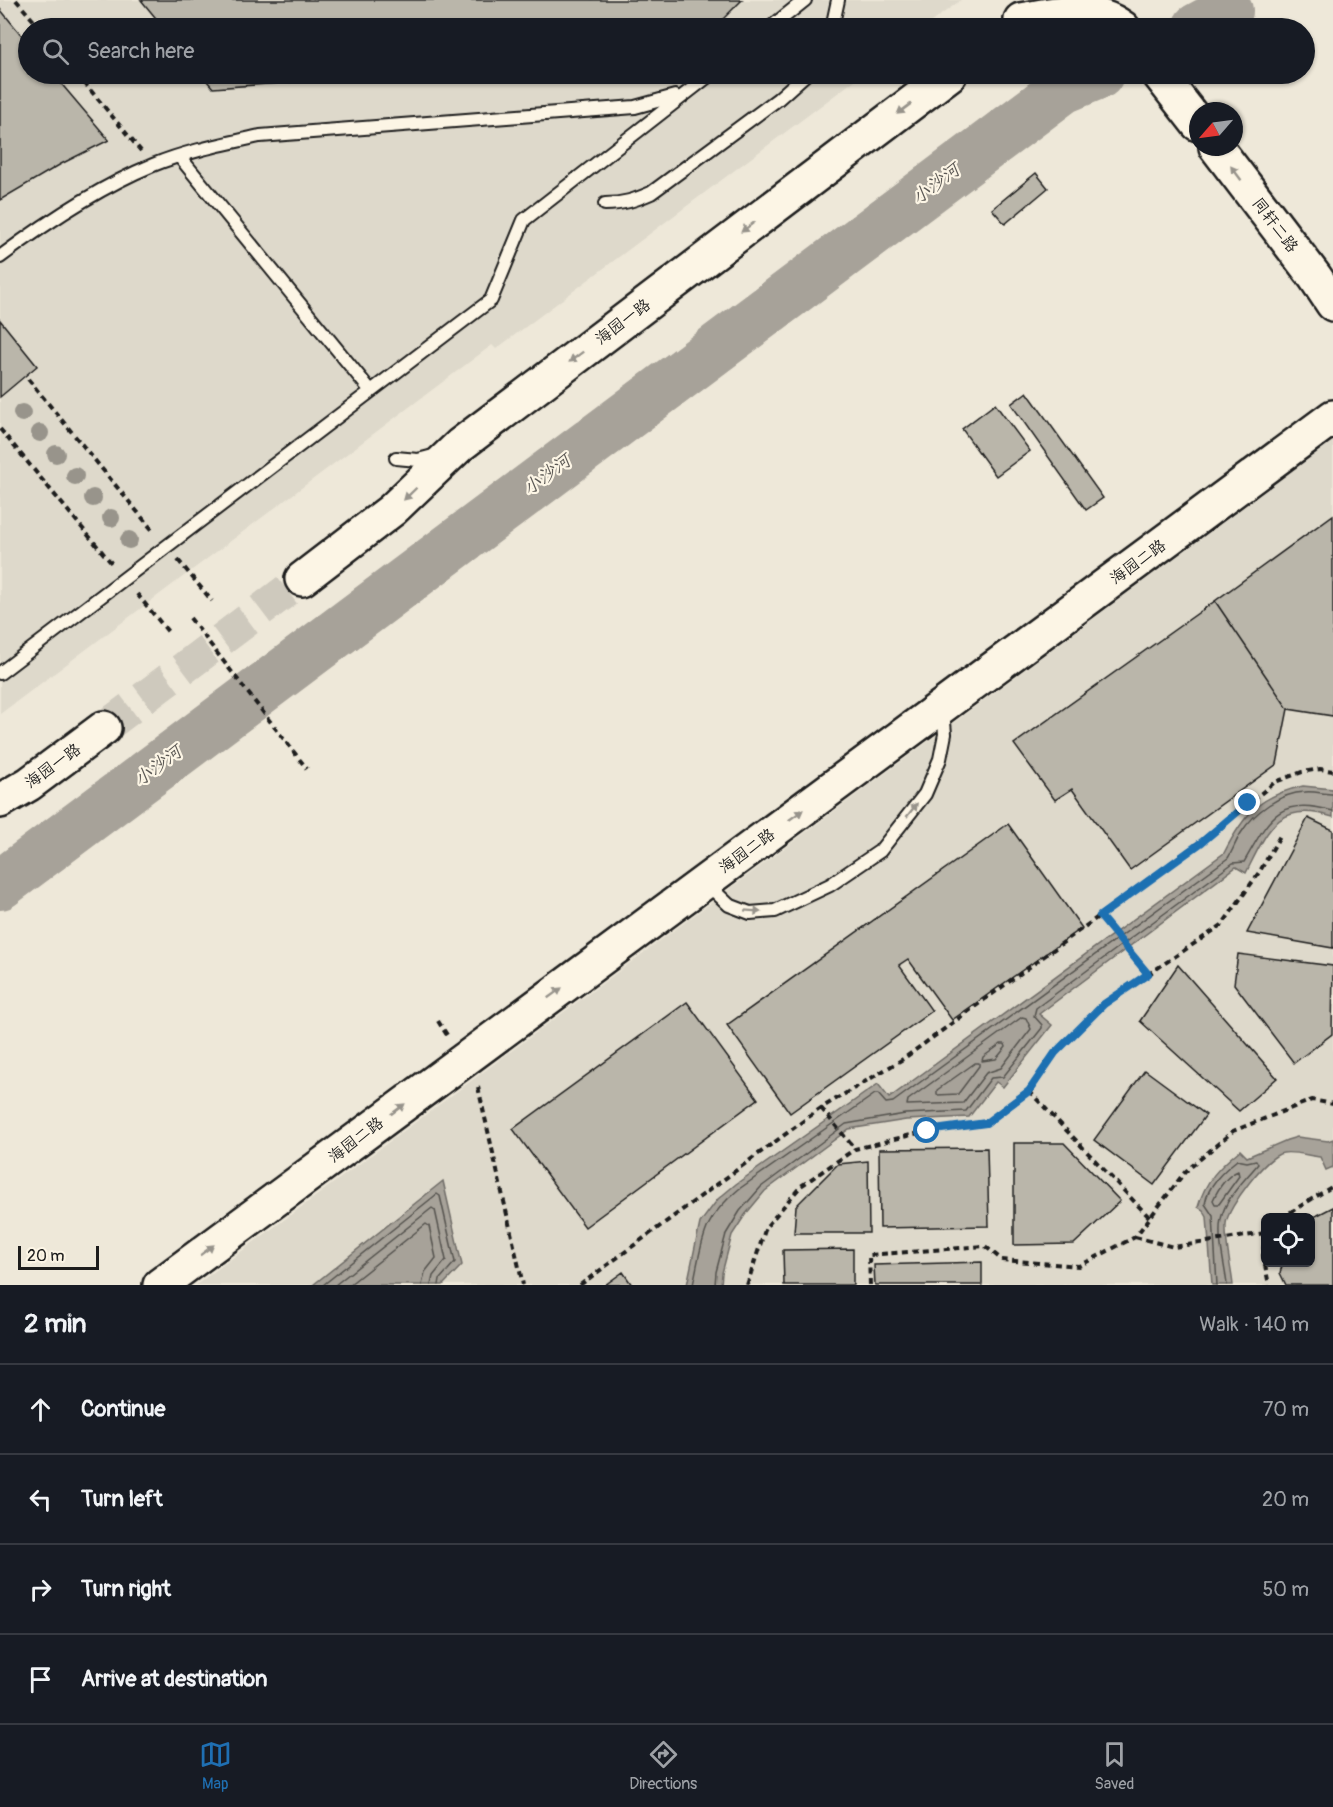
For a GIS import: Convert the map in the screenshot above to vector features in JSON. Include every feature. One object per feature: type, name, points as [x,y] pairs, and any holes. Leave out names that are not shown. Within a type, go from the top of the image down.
[{"type":"street","points":[[1024,18],[1049,0]]},
{"type":"street","points":[[1037,18],[1075,12],[1096,14],[1107,18]]},
{"type":"street","name":"海园一路","points":[[302,579],[392,510],[460,445],[937,84]]},
{"type":"street","points":[[1167,84],[1189,112]]},
{"type":"street","name":"同轩二路","points":[[1223,156],[1333,304]]},
{"type":"street","points":[[1304,439],[1333,394]]},
{"type":"street","name":"海园二路","points":[[160,1285],[1333,417]]},
{"type":"street","name":"海园一路","points":[[0,801],[29,784],[104,728]]},
{"type":"lane","points":[[782,18],[805,0]]},
{"type":"lane","points":[[834,18],[837,0]]},
{"type":"lane","points":[[0,257],[69,209],[153,165],[178,156],[260,136],[635,108],[673,98],[697,84]]},
{"type":"lane","points":[[0,673],[491,300],[524,220],[697,84]]},
{"type":"lane","points":[[605,204],[635,201],[651,193],[778,99],[795,84]]},
{"type":"lane","points":[[178,156],[372,392]]},
{"type":"lane","points":[[396,458],[418,460],[438,455],[460,445]]},
{"type":"lane","points":[[705,882],[729,905],[750,913],[775,910],[830,885],[880,851],[925,794],[940,759],[945,734],[943,706]]},
{"type":"path","points":[[16,0],[31,18]]},
{"type":"path","points":[[85,84],[153,165]]},
{"type":"path","points":[[28,379],[212,601]]},
{"type":"path","points":[[0,429],[169,633]]},
{"type":"path","points":[[190,618],[307,769]]},
{"type":"path","points":[[580,1285],[821,1108],[903,1059],[1202,842],[1275,782],[1302,772],[1320,769],[1333,771]]},
{"type":"path","points":[[747,1285],[766,1227],[801,1186],[855,1149],[927,1131],[986,1123],[1029,1091],[1055,1053],[1104,1004],[1222,925],[1260,871],[1281,834]]},
{"type":"path","points":[[1100,916],[1148,974]]},
{"type":"path","points":[[438,1021],[476,1074],[524,1285]]},
{"type":"path","points":[[1029,1091],[1150,1218]]},
{"type":"path","points":[[870,1285],[869,1255],[985,1246],[1002,1260],[1079,1266],[1135,1237],[1185,1172],[1233,1131],[1312,1100],[1333,1104]]},
{"type":"path","points":[[821,1108],[855,1149]]},
{"type":"path","points":[[1289,1213],[1331,1187]]},
{"type":"path","points":[[1135,1237],[1174,1247],[1261,1234]]},
{"type":"path","points":[[1265,1267],[1269,1285]]},
{"type":"shaded area","points":[[0,0],[961,0],[937,18],[18,18],[18,84],[850,84],[496,349],[492,345],[0,714]]},
{"type":"shaded area","points":[[1333,441],[1333,1285],[196,1285]]},
{"type":"water","points":[[1303,786],[1333,789],[1333,817],[1299,812],[1277,822],[1261,843],[1246,873],[1236,867],[1039,1014],[1052,1025],[1003,1087],[996,1082],[969,1117],[906,1120],[849,1129],[765,1191],[745,1215],[732,1235],[721,1285],[687,1285],[700,1223],[718,1199],[736,1184],[878,1084],[889,1098],[1224,853],[1246,817],[1264,801]]},
{"type":"water","points":[[1297,1137],[1328,1141],[1333,1139],[1333,1167],[1326,1170],[1320,1157],[1292,1153],[1283,1153],[1267,1163],[1240,1195],[1228,1216],[1226,1239],[1233,1285],[1212,1285],[1207,1217],[1198,1207],[1209,1182],[1219,1169],[1240,1150],[1247,1157]]},
{"type":"water","points":[[443,1181],[462,1265],[443,1285],[313,1285]]},
{"type":"building","points":[[141,0],[742,0],[724,18],[156,18]]},
{"type":"building","points":[[0,9],[18,31],[18,84],[61,84],[109,140],[61,164],[0,200]]},
{"type":"building","points":[[210,84],[268,84],[213,88]]},
{"type":"building","points":[[1036,173],[1048,188],[1005,224],[992,209]]},
{"type":"building","points":[[0,320],[37,366],[0,397]]},
{"type":"building","points":[[1027,392],[1103,498],[1086,510],[1011,404]]},
{"type":"building","points":[[995,404],[1030,451],[996,476],[962,429]]},
{"type":"building","points":[[1333,515],[1333,716],[1288,709],[1215,601]]},
{"type":"building","points":[[1215,601],[1288,709],[1277,764],[1130,870],[1072,789],[1055,800],[1014,744]]},
{"type":"building","points":[[1308,818],[1333,830],[1333,948],[1247,933]]},
{"type":"building","points":[[1008,824],[1082,928],[952,1020],[908,959],[899,965],[932,1011],[790,1113],[727,1025]]},
{"type":"building","points":[[1238,954],[1333,966],[1332,1034],[1294,1063],[1234,984]]},
{"type":"building","points":[[1178,965],[1277,1078],[1239,1111],[1140,1021]]},
{"type":"building","points":[[687,1002],[758,1099],[585,1227],[513,1129]]},
{"type":"building","points":[[1145,1070],[1206,1115],[1154,1185],[1094,1140]]},
{"type":"building","points":[[1014,1143],[1064,1143],[1120,1201],[1074,1244],[1014,1245]]},
{"type":"building","points":[[987,1148],[989,1226],[880,1228],[879,1149]]},
{"type":"building","points":[[868,1161],[869,1233],[794,1233],[796,1206],[838,1164]]},
{"type":"building","points":[[1333,1207],[1333,1285],[1286,1285],[1280,1273],[1282,1267],[1315,1267],[1315,1216]]},
{"type":"building","points":[[853,1249],[853,1285],[784,1285],[783,1250]]},
{"type":"building","points":[[982,1262],[982,1285],[875,1285],[874,1265]]},
{"type":"building","points":[[623,1272],[632,1285],[605,1285]]},
{"type":"waterway","name":"小沙河","points":[[1215,18],[1228,11]]},
{"type":"waterway","name":"小沙河","points":[[0,885],[1063,89],[1075,84]]},
{"type":"tunnel","points":[[104,728],[302,579]]},
{"type":"route","points":[[927,1131],[986,1123],[1029,1091],[1055,1053],[1104,1004],[1148,974],[1100,916],[1202,842],[1248,803]]}]
